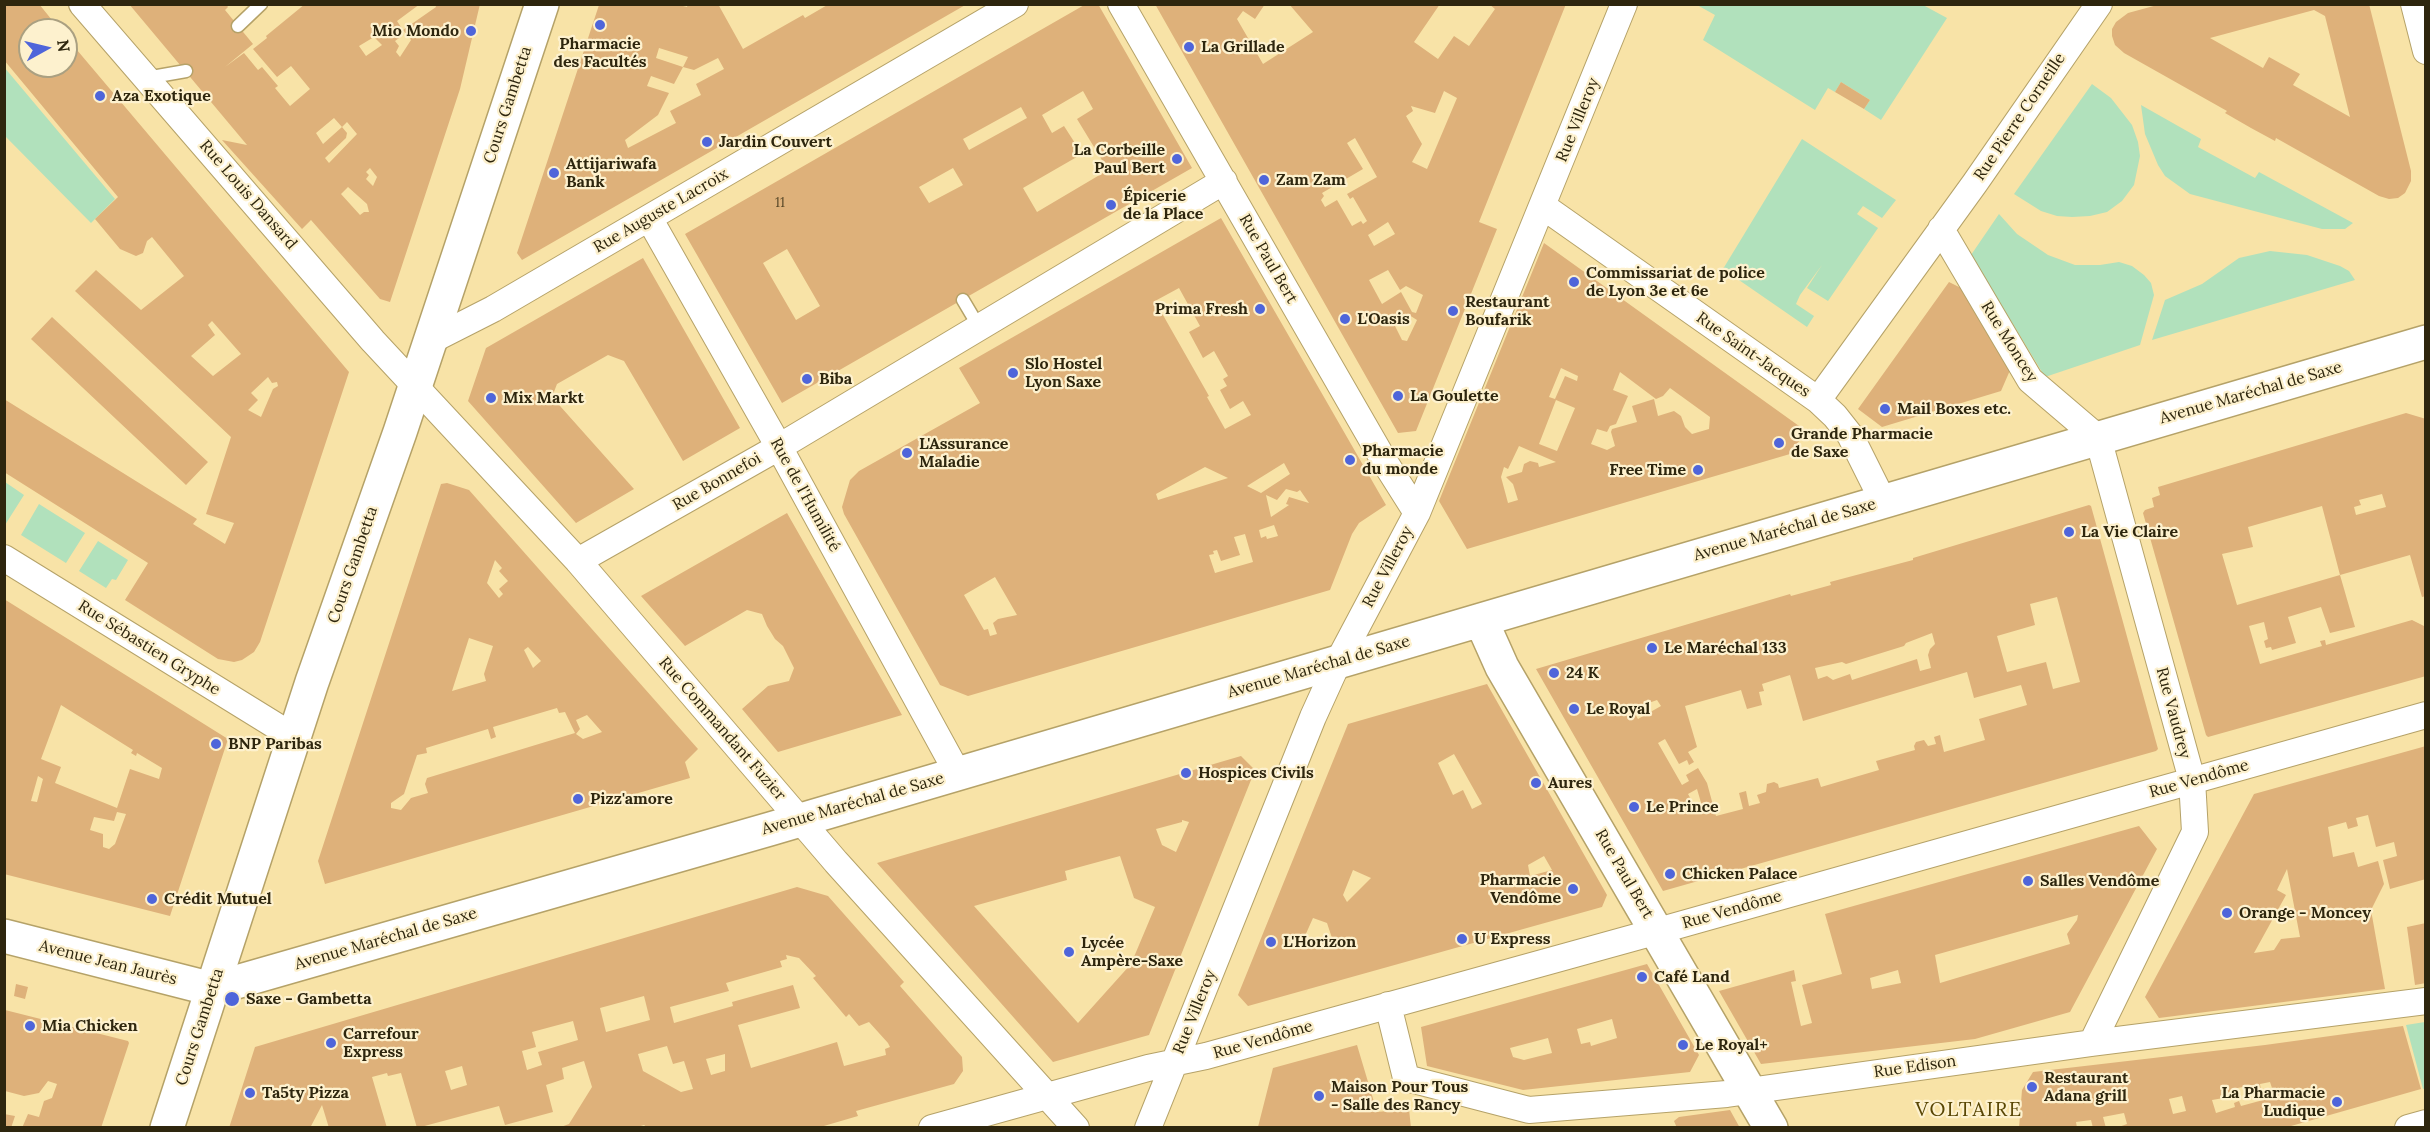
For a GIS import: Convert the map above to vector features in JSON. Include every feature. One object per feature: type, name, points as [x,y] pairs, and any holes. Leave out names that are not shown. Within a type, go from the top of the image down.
[{"type":"main road","name":"Cours Gambetta","points":[[167,1128],[294,737],[430,341],[542,4]]},
{"type":"main road","name":"Avenue Maréchal de Saxe","points":[[212,989],[958,774],[2426,342]]},
{"type":"main road","name":"Rue Paul Bert","points":[[1480,620],[1502,667],[1771,1128]]},
{"type":"main road","name":"Avenue Jean Jaurès","points":[[4,936],[212,989]]},
{"type":"street","name":"Rue Louis Dansard","points":[[81,4],[373,341],[415,384]]},
{"type":"street","name":"Rue Auguste Lacroix","points":[[430,341],[493,309],[1015,4]]},
{"type":"street","name":"Rue Paul Bert","points":[[1121,4],[1386,464],[1417,513]]},
{"type":"street","name":"Rue Villeroy","points":[[1148,1128],[1313,717],[1338,662],[1417,513],[1624,4]]},
{"type":"street","name":"Rue Pierre Corneille","points":[[1941,229],[2099,4]]},
{"type":"street","points":[[2414,4],[2426,51]]},
{"type":"street","name":"Rue Bonnefoi","points":[[578,561],[780,447],[1224,182]]},
{"type":"street","name":"Rue Saint-Jacques","points":[[1544,204],[1544,207],[1818,400],[1850,435],[1883,501]]},
{"type":"street","name":"Rue de l'Humilité","points":[[650,218],[780,447],[958,774]]},
{"type":"street","name":"Rue Saint-Jacques","points":[[1818,400],[1941,229]]},
{"type":"street","name":"Rue Moncey","points":[[1941,229],[2030,381],[2098,438]]},
{"type":"street","name":"Rue Commandant Fuzier","points":[[415,384],[442,416],[578,561],[800,820],[1076,1128]]},
{"type":"street","name":"Rue Vaudrey","points":[[2092,1043],[2195,832],[2192,780],[2098,438]]},
{"type":"street","name":"Rue Sébastien Gryphe","points":[[4,558],[294,737]]},
{"type":"street","name":"Rue Vendôme","points":[[932,1128],[1658,931],[2426,715]]},
{"type":"street","name":"Rue Edison","points":[[1388,1005],[1406,1078],[1529,1110],[1727,1094],[1749,1089],[2092,1043],[2426,1001]]},
{"type":"street","points":[[2409,1127],[2426,1124]]},
{"type":"lane","points":[[238,26],[261,4]]},
{"type":"lane","points":[[146,78],[186,71]]},
{"type":"lane","points":[[963,300],[979,327]]},
{"type":"green space","points":[[1697,5],[1923,5],[1947,18],[1881,120],[1864,109],[1870,100],[1841,82],[1835,92],[1828,88],[1815,110],[1703,40],[1715,15]]},
{"type":"green space","points":[[4,67],[115,199],[91,223],[5,136]]},
{"type":"green space","points":[[2092,84],[2111,98],[2132,125],[2140,156],[2134,185],[2122,201],[2107,212],[2072,217],[2057,216],[2041,211],[2014,194]]},
{"type":"green space","points":[[2141,105],[2201,139],[2198,147],[2255,178],[2259,172],[2353,223],[2345,229],[2322,229],[2190,194],[2165,176],[2158,165],[2145,134]]},
{"type":"green space","points":[[1802,139],[1896,200],[1882,218],[1863,206],[1857,214],[1878,228],[1828,301],[1807,288],[1822,265],[1800,295],[1796,304],[1814,316],[1807,327],[1723,269]]},
{"type":"green space","points":[[1999,214],[2017,234],[2048,255],[2075,265],[2119,262],[2132,266],[2144,275],[2151,283],[2154,295],[2140,345],[2045,377],[1971,255]]},
{"type":"green space","points":[[2270,251],[2307,255],[2340,266],[2349,271],[2355,280],[2152,340],[2165,300],[2202,284],[2239,258]]},
{"type":"green space","points":[[5,482],[24,495],[5,525],[4,524]]},
{"type":"green space","points":[[39,504],[85,533],[66,563],[21,535]]},
{"type":"green space","points":[[98,541],[128,560],[116,580],[112,579],[106,588],[79,571]]},
{"type":"green space","points":[[2425,1022],[2426,1088],[2423,1089],[2406,1025]]},
{"type":"building","points":[[4,4],[39,4],[50,18],[18,18],[18,77],[4,60]]},
{"type":"building","points":[[129,4],[226,4],[228,7],[225,10],[253,44],[225,67],[244,53],[258,70],[262,67],[278,86],[275,88],[290,106],[310,89],[291,66],[277,77],[253,49],[305,4],[420,4],[397,21],[403,30],[436,7],[435,4],[480,4],[460,89],[390,302],[380,299],[311,220],[302,229],[222,140],[247,145]],"holes":[[[403,30],[411,40],[400,57],[396,52],[399,46],[395,41],[399,38],[396,35]],[[374,37],[382,45],[366,56],[359,46]],[[334,118],[342,127],[323,144],[316,133]],[[347,122],[357,134],[329,163],[325,158],[346,138],[347,133],[342,127]],[[370,168],[377,177],[373,186],[366,179],[369,175],[366,172]],[[348,187],[367,204],[369,212],[360,215],[341,194]]]},
{"type":"building","points":[[688,4],[718,4],[743,49],[803,15],[805,18],[829,4],[967,4],[522,260],[517,253],[599,5],[679,5],[687,7]],"holes":[[[659,48],[688,57],[683,67],[656,58]],[[718,58],[724,69],[696,84],[701,95],[670,111],[676,123],[628,148],[625,140],[658,115],[669,93],[647,86],[651,76],[674,84],[683,67],[694,70]]]},
{"type":"building","points":[[1086,4],[1098,4],[1192,168],[782,403],[685,234]],"holes":[[[1083,91],[1093,109],[1077,119],[1108,170],[1037,212],[1023,188],[1082,154],[1064,126],[1052,133],[1042,115]],[[1021,107],[1027,118],[969,150],[963,139]],[[953,168],[963,185],[929,203],[919,187]],[[787,249],[820,306],[796,320],[763,263]]]},
{"type":"building","points":[[1155,4],[1265,4],[1255,19],[1243,11],[1237,19],[1263,64],[1313,32],[1289,4],[1440,4],[1414,42],[1438,59],[1454,36],[1469,46],[1495,9],[1489,4],[1566,4],[1479,222],[1497,229],[1416,431],[1398,433]],"holes":[[[1444,91],[1457,98],[1427,169],[1412,162],[1422,144],[1406,116],[1413,111],[1411,106],[1435,113]],[[1355,138],[1377,177],[1347,194],[1350,199],[1353,197],[1367,221],[1363,224],[1361,221],[1352,226],[1337,200],[1325,207],[1321,200],[1324,196],[1322,193],[1363,169],[1347,143]],[[1388,222],[1395,234],[1374,246],[1368,235]],[[1388,270],[1400,290],[1406,286],[1423,295],[1416,313],[1412,312],[1401,292],[1382,304],[1369,280]],[[1409,315],[1417,320],[1407,341],[1402,340],[1394,324],[1398,321],[1401,326],[1405,324],[1402,319]]]},
{"type":"building","points":[[2161,4],[2369,4],[2411,171],[2411,181],[2405,193],[2398,198],[2389,199],[2379,196],[2276,138],[2275,141],[2251,128],[2225,113],[2227,111],[2124,53],[2115,45],[2112,29],[2116,22],[2128,13]],"holes":[[[2314,10],[2325,16],[2350,117],[2293,85],[2300,74],[2269,57],[2263,68],[2210,38]]]},
{"type":"building","points":[[78,51],[349,372],[260,642],[254,652],[242,660],[234,662],[218,659],[125,600],[148,563],[4,472],[4,399],[197,519],[193,524],[225,544],[234,523],[206,514],[231,437],[75,291],[96,270],[141,310],[184,276],[152,237],[147,241],[143,253],[136,256],[120,249],[95,219],[118,197],[19,78],[78,78]],"holes":[[[212,321],[241,354],[213,376],[191,356],[215,335],[208,325]],[[268,377],[272,383],[277,382],[278,386],[273,389],[261,417],[248,410],[258,400],[251,393]]]},
{"type":"building","points":[[1841,82],[1870,100],[1864,109],[1835,92]]},
{"type":"building","points":[[1221,218],[1386,505],[1359,523],[1352,534],[1330,590],[968,696],[940,685],[842,507],[850,480],[859,471],[980,403],[959,368]],"holes":[[[1179,288],[1200,326],[1189,332],[1203,358],[1214,351],[1228,376],[1223,379],[1227,386],[1220,390],[1230,409],[1243,401],[1251,415],[1225,429],[1155,301]],[[1284,463],[1290,474],[1261,493],[1247,486]],[[1205,467],[1228,478],[1158,500],[1156,494]],[[1286,489],[1297,492],[1300,490],[1309,503],[1289,497],[1286,504],[1289,505],[1271,517],[1266,495],[1277,500]],[[1274,525],[1278,536],[1261,538],[1259,530]],[[1245,534],[1253,562],[1215,573],[1209,555],[1214,554],[1213,551],[1217,550],[1221,561],[1240,555],[1234,537]],[[995,577],[1017,615],[998,619],[993,623],[997,634],[990,636],[988,629],[984,630],[964,595]]]},
{"type":"building","points":[[1544,243],[1806,431],[1790,454],[1467,549],[1439,501]],"holes":[[[1561,368],[1578,376],[1577,381],[1565,376],[1555,399],[1549,397]],[[1620,372],[1656,399],[1663,396],[1670,388],[1710,417],[1709,429],[1692,434],[1685,427],[1681,416],[1674,411],[1658,416],[1654,399],[1632,406],[1637,422],[1612,429],[1615,446],[1607,450],[1591,444],[1597,429],[1607,432],[1610,426],[1616,424],[1628,396],[1613,390]],[[1556,400],[1575,408],[1557,451],[1539,444]],[[1519,446],[1556,462],[1539,467],[1538,463],[1530,461],[1524,464],[1522,472],[1506,477],[1513,484],[1518,500],[1508,503],[1501,477],[1504,467],[1508,469]]]},
{"type":"building","points":[[643,258],[740,428],[683,461],[624,361],[608,355],[557,384],[552,397],[634,489],[576,523],[468,401],[486,348]]},
{"type":"building","points":[[1949,282],[1961,288],[2011,368],[2001,391],[1882,427],[1858,409]]},
{"type":"building","points":[[52,317],[208,462],[186,485],[31,339]]},
{"type":"building","points":[[2406,413],[2426,419],[2426,596],[2422,597],[2410,555],[2340,575],[2355,627],[2330,633],[2321,607],[2288,617],[2296,643],[2272,650],[2271,647],[2266,648],[2264,641],[2268,639],[2264,622],[2249,626],[2260,664],[2322,646],[2320,641],[2325,640],[2326,645],[2412,620],[2426,627],[2426,676],[2208,737],[2206,735],[2143,513],[2154,507],[2152,498],[2160,495],[2158,487]],"holes":[[[2382,494],[2386,507],[2356,515],[2354,507],[2361,505],[2359,500]],[[2322,506],[2340,575],[2237,605],[2222,554],[2253,547],[2248,527]]]},
{"type":"building","points":[[447,483],[469,490],[698,749],[685,762],[690,778],[325,884],[318,861],[441,484]],"holes":[[[495,560],[502,568],[499,571],[508,581],[499,589],[503,594],[499,598],[487,583]],[[469,638],[493,646],[484,674],[486,681],[452,691]],[[528,647],[541,661],[533,668],[524,650]],[[557,708],[559,713],[565,712],[575,733],[427,778],[425,784],[428,793],[411,798],[401,810],[391,808],[391,803],[404,794],[417,755],[427,753],[426,748],[488,729],[491,739],[496,737],[493,727]],[[587,715],[602,732],[583,739],[576,734],[580,729],[576,720]]]},
{"type":"building","points":[[2091,506],[2158,749],[1663,891],[1536,669],[1790,594],[1791,596],[1831,585],[1830,582],[1913,560],[1913,558]],"holes":[[[2057,597],[2080,682],[2053,689],[2046,662],[2007,672],[1997,636],[2035,625],[2030,604]],[[1932,633],[1935,644],[1928,655],[1931,668],[1920,671],[1917,659],[1852,680],[1850,674],[1833,680],[1827,676],[1818,679],[1815,668],[1842,662],[1846,664],[1904,646],[1906,643]],[[1967,672],[1974,698],[2021,685],[2027,705],[1979,719],[1985,740],[1944,752],[1940,735],[1934,737],[1936,744],[1928,746],[1924,740],[1916,742],[1915,750],[1876,761],[1879,770],[1821,787],[1818,778],[1779,788],[1774,782],[1767,784],[1766,792],[1757,795],[1760,803],[1749,806],[1746,791],[1739,793],[1743,809],[1716,816],[1707,783],[1698,768],[1686,775],[1689,781],[1682,785],[1658,743],[1665,739],[1679,764],[1687,760],[1689,765],[1694,762],[1688,752],[1697,747],[1685,706],[1741,690],[1747,709],[1762,705],[1759,692],[1764,691],[1762,684],[1790,675],[1803,721]],[[1657,700],[1661,706],[1638,719],[1632,709]],[[1697,789],[1702,806],[1696,808],[1688,794]]]},
{"type":"building","points":[[787,513],[902,715],[778,752],[742,709],[768,686],[789,681],[794,668],[783,646],[775,639],[767,626],[762,614],[747,610],[685,646],[641,596]]},
{"type":"building","points":[[4,599],[228,739],[170,916],[4,874]],"holes":[[[61,705],[133,750],[131,753],[136,756],[137,753],[162,768],[159,779],[130,769],[117,808],[55,783],[61,767],[41,759]],[[38,776],[43,779],[37,802],[31,801]],[[117,812],[126,814],[115,844],[109,849],[103,847],[103,834],[90,830],[94,817],[114,821]]]},
{"type":"building","points":[[1487,684],[1607,895],[1602,907],[1248,1006],[1238,995],[1348,724]],"holes":[[[1454,754],[1482,804],[1472,809],[1463,790],[1453,795],[1438,763]],[[1544,856],[1552,870],[1530,876],[1528,865]],[[1353,870],[1371,878],[1347,902],[1343,895]],[[1313,918],[1327,923],[1332,938],[1311,944],[1304,938]]]},
{"type":"building","name":"Orange - Moncey","points":[[2426,746],[2426,879],[2390,889],[2383,860],[2397,856],[2394,842],[2376,847],[2368,815],[2356,818],[2358,826],[2348,829],[2346,822],[2328,827],[2333,857],[2354,852],[2358,867],[2378,861],[2384,884],[2371,910],[2385,989],[2159,1018],[2145,997],[2254,794]],"holes":[[[2287,869],[2300,937],[2281,939],[2274,950],[2254,953],[2286,895],[2277,890]]]},
{"type":"building","name":"Lycée Ampère-Saxe","points":[[1241,756],[1255,770],[1149,1035],[1053,1062],[877,863]],"holes":[[[1182,820],[1189,822],[1176,852],[1162,845],[1156,829],[1182,822]],[[1120,856],[1134,898],[1155,907],[1131,964],[1078,1023],[974,906],[1067,880],[1065,871]]]},
{"type":"building","points":[[2139,826],[2157,849],[2070,1012],[1975,1039],[1761,1064],[1719,991],[1794,970],[1796,981],[1791,982],[1801,1026],[1812,1023],[1802,985],[1842,974],[1825,914]],"holes":[[[2079,875],[2083,886],[2071,890],[2068,878]],[[2078,915],[2067,934],[2070,944],[1940,983],[1935,955]],[[1898,970],[1901,983],[1872,989],[1870,978]]]},
{"type":"building","points":[[797,887],[828,896],[904,982],[900,986],[962,1057],[963,1071],[954,1084],[856,1111],[858,1116],[817,1128],[648,1128],[644,1125],[634,1128],[558,1128],[569,1124],[592,1087],[584,1061],[562,1068],[564,1079],[546,1085],[553,1112],[505,1125],[499,1106],[417,1128],[401,1073],[388,1076],[387,1073],[372,1077],[387,1128],[329,1128],[322,1105],[310,1128],[229,1128],[255,1047]],"holes":[[[786,955],[799,958],[816,976],[813,978],[846,1017],[849,1014],[859,1026],[869,1022],[888,1043],[890,1047],[885,1049],[886,1055],[844,1066],[837,1042],[751,1068],[738,1025],[800,1008],[793,985],[732,1002],[733,1006],[674,1023],[670,1007],[729,991],[726,983],[782,967],[780,961],[787,959]],[[644,996],[650,1020],[606,1032],[600,1008]],[[573,1021],[578,1040],[538,1052],[542,1065],[527,1070],[522,1051],[536,1047],[532,1032]],[[667,1046],[673,1064],[684,1061],[693,1089],[681,1092],[643,1071],[638,1054]],[[725,1054],[725,1071],[711,1075],[706,1059]],[[462,1066],[467,1085],[451,1090],[445,1071]]]},
{"type":"building","points":[[2426,923],[2426,983],[2415,985],[2407,927]]},
{"type":"building","points":[[1647,964],[1699,1055],[1690,1072],[1523,1090],[1427,1066],[1421,1027]],"holes":[[[1612,1019],[1617,1038],[1591,1046],[1590,1042],[1581,1044],[1577,1029]],[[1548,1038],[1552,1053],[1524,1060],[1513,1057],[1510,1048]]]},
{"type":"building","points":[[16,984],[28,987],[25,999],[14,996]]},
{"type":"building","points":[[5,1010],[128,1041],[101,1128],[22,1128],[28,1114],[39,1117],[44,1101],[52,1098],[57,1084],[48,1081],[39,1093],[24,1096],[5,1091]]},
{"type":"building","points":[[2403,1026],[2421,1089],[2284,1128],[2116,1128],[2127,1124],[2124,1113],[2103,1117],[2106,1128],[2093,1128],[2091,1120],[2076,1122],[2077,1128],[2019,1128],[2022,1090],[2033,1072],[2265,1045]],"holes":[[[2270,1082],[2273,1091],[2277,1091],[2278,1096],[2241,1106],[2239,1101],[2234,1103],[2235,1107],[2216,1113],[2212,1100],[2235,1096],[2233,1089],[2247,1086],[2248,1093],[2261,1091],[2260,1084]],[[2182,1096],[2186,1111],[2173,1114],[2169,1099]]]},
{"type":"building","name":"Maison Pour Tous - Salle des Rancy","points":[[1357,1045],[1377,1112],[1409,1109],[1411,1128],[1258,1127],[1273,1068]]},
{"type":"building","points":[[1730,1110],[1740,1128],[1677,1128],[1674,1121],[1679,1117]]},
{"type":"building","points":[[4,1114],[15,1116],[11,1128],[4,1128]]},
{"type":"place","name":"Pharmacie des Facultés","points":[[600,25]]},
{"type":"place","name":"Mio Mondo","points":[[471,31]]},
{"type":"place","name":"La Grillade","points":[[1189,47]]},
{"type":"place","name":"Aza Exotique","points":[[100,96]]},
{"type":"place","name":"Jardin Couvert","points":[[707,142]]},
{"type":"place","name":"La Corbeille Paul Bert","points":[[1177,159]]},
{"type":"place","name":"Attijariwafa Bank","points":[[554,173]]},
{"type":"place","name":"Zam Zam","points":[[1264,180]]},
{"type":"place","name":"Épicerie de la Place","points":[[1111,205]]},
{"type":"place","name":"Commissariat de police de Lyon 3e et 6e","points":[[1574,282]]},
{"type":"place","name":"Prima Fresh","points":[[1260,309]]},
{"type":"place","name":"Restaurant Boufarik","points":[[1453,311]]},
{"type":"place","name":"L'Oasis","points":[[1345,319]]},
{"type":"place","name":"Slo Hostel Lyon Saxe","points":[[1013,373]]},
{"type":"place","name":"Biba","points":[[807,379]]},
{"type":"place","name":"La Goulette","points":[[1398,396]]},
{"type":"place","name":"Mix Markt","points":[[491,398]]},
{"type":"place","name":"Mail Boxes etc.","points":[[1885,409]]},
{"type":"place","name":"Grande Pharmacie de Saxe","points":[[1779,443]]},
{"type":"place","name":"L'Assurance Maladie","points":[[907,453]]},
{"type":"place","name":"Pharmacie du monde","points":[[1350,460]]},
{"type":"place","name":"Free Time","points":[[1698,470]]},
{"type":"place","name":"La Vie Claire","points":[[2069,532]]},
{"type":"place","name":"Le Maréchal 133","points":[[1652,648]]},
{"type":"place","name":"24 K","points":[[1554,673]]},
{"type":"place","name":"Le Royal","points":[[1574,709]]},
{"type":"place","name":"BNP Paribas","points":[[216,744]]},
{"type":"place","name":"Hospices Civils","points":[[1186,773]]},
{"type":"place","name":"Aures","points":[[1536,783]]},
{"type":"place","name":"Pizz'amore","points":[[578,799]]},
{"type":"place","name":"Le Prince","points":[[1634,807]]},
{"type":"place","name":"Chicken Palace","points":[[1670,874]]},
{"type":"place","name":"Salles Vendôme","points":[[2028,881]]},
{"type":"place","name":"Pharmacie Vendôme","points":[[1573,889]]},
{"type":"place","name":"Crédit Mutuel","points":[[152,899]]},
{"type":"place","name":"Orange - Moncey","points":[[2227,913]]},
{"type":"place","name":"U Express","points":[[1462,939]]},
{"type":"place","name":"L'Horizon","points":[[1271,942]]},
{"type":"place","name":"Lycée Ampère-Saxe","points":[[1069,952]]},
{"type":"place","name":"Café Land","points":[[1642,977]]},
{"type":"place","name":"Saxe - Gambetta","points":[[232,999]]},
{"type":"place","name":"Mia Chicken","points":[[30,1026]]},
{"type":"place","name":"Carrefour Express","points":[[331,1043]]},
{"type":"place","name":"Le Royal+","points":[[1683,1045]]},
{"type":"place","name":"Restaurant Adana grill","points":[[2032,1087]]},
{"type":"place","name":"Ta5ty Pizza","points":[[250,1093]]},
{"type":"place","name":"Maison Pour Tous - Salle des Rancy","points":[[1319,1096]]},
{"type":"place","name":"La Pharmacie Ludique","points":[[2337,1102]]},
{"type":"district","name":"VOLTAIRE","points":[[1969,1110]]}]
